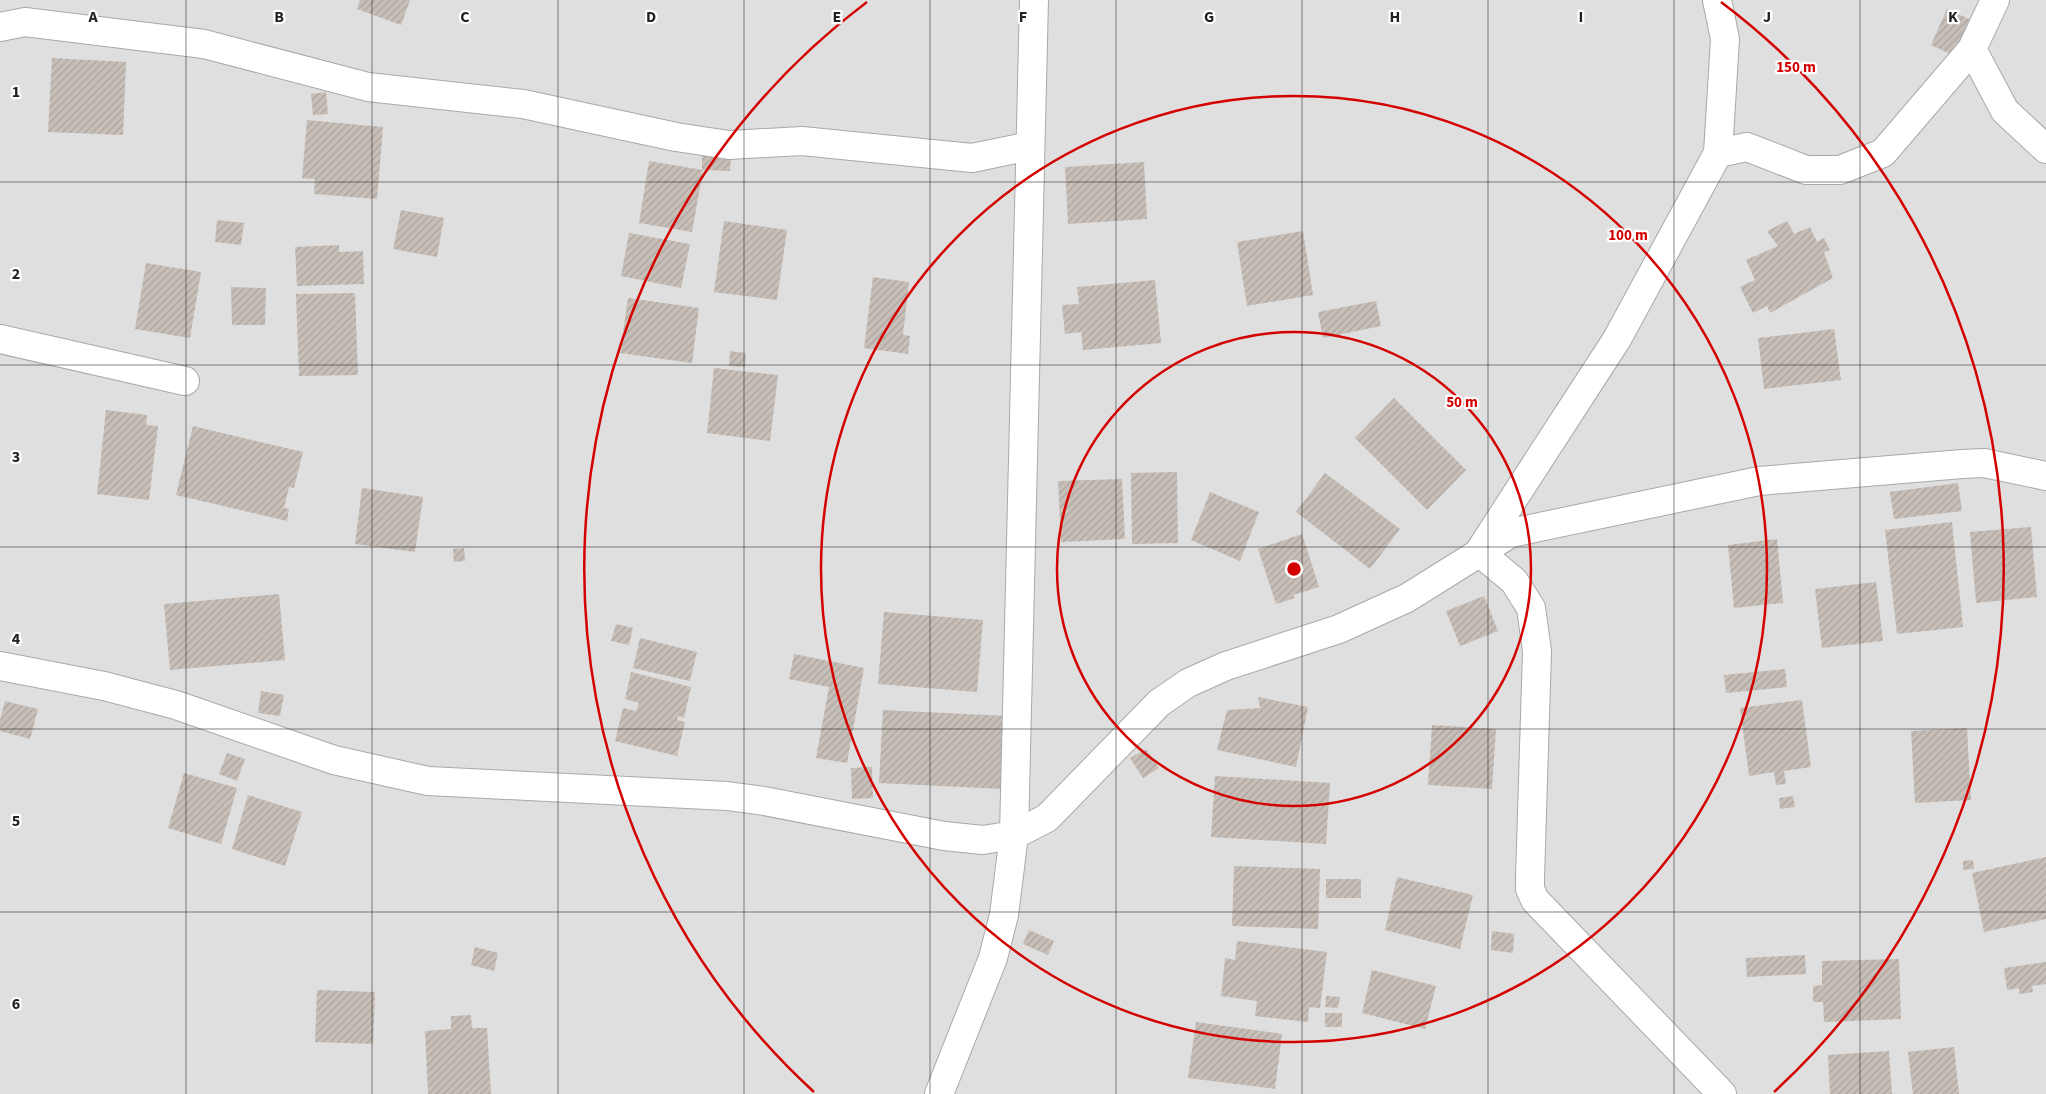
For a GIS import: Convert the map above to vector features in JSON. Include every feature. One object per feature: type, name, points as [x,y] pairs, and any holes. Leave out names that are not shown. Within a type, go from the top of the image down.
[{"type":"street","points":[[939,1094],[993,958],[1004,915],[1014,835],[1034,0]]},
{"type":"street","points":[[1479,552],[1617,339],[1718,153],[1725,39],[1717,0]]},
{"type":"street","points":[[1718,153],[1747,148],[1806,170],[1840,170],[1883,153],[1972,49],[1995,0]]},
{"type":"street","points":[[0,27],[25,22],[204,44],[368,87],[523,104],[676,137],[729,145],[802,142],[972,158],[1030,146]]},
{"type":"street","points":[[1972,49],[2005,111],[2046,149]]},
{"type":"street","points":[[0,339],[185,381]]},
{"type":"street","points":[[0,666],[104,686],[176,704],[334,760],[428,781],[727,796],[764,800],[944,836],[983,840],[1014,835],[1047,818],[1159,703],[1188,683],[1226,666],[1339,628],[1407,598],[1511,533],[1531,527],[1759,480],[1962,464],[1984,464],[2045,480]]},
{"type":"street","points":[[1479,552],[1514,581],[1531,608],[1537,651],[1530,889],[1535,900],[1722,1094]]},
{"type":"shaded area","points":[[0,0],[2046,0],[2046,1094],[0,1094]]},
{"type":"building","points":[[360,0],[410,0],[401,25],[357,9]]},
{"type":"building","points":[[1947,9],[1973,21],[1957,57],[1931,45]]},
{"type":"building","points":[[52,58],[126,62],[123,135],[48,132]]},
{"type":"building","points":[[326,92],[328,114],[313,115],[311,94]]},
{"type":"building","points":[[307,120],[383,127],[377,199],[314,194],[315,179],[302,178]]},
{"type":"building","points":[[702,153],[731,155],[730,171],[702,170]]},
{"type":"building","points":[[649,161],[703,170],[692,232],[639,223]]},
{"type":"building","points":[[1144,162],[1147,219],[1068,224],[1065,167]]},
{"type":"building","points":[[401,210],[444,218],[437,257],[393,249]]},
{"type":"building","points":[[217,220],[244,223],[241,245],[215,242]]},
{"type":"building","points":[[724,221],[787,230],[777,300],[714,292]]},
{"type":"building","points":[[1787,221],[1794,234],[1810,227],[1817,242],[1824,238],[1830,250],[1824,252],[1833,278],[1770,313],[1767,306],[1753,313],[1740,287],[1755,280],[1746,260],[1778,246],[1767,231]]},
{"type":"building","points":[[1303,231],[1313,295],[1247,306],[1237,242]]},
{"type":"building","points":[[629,233],[690,244],[681,288],[621,276]]},
{"type":"building","points":[[339,245],[339,252],[363,251],[364,284],[297,286],[295,247]]},
{"type":"building","points":[[146,263],[201,272],[190,338],[135,329]]},
{"type":"building","points":[[873,277],[909,282],[903,335],[910,336],[908,354],[864,348]]},
{"type":"building","points":[[1155,280],[1161,343],[1083,350],[1081,332],[1065,334],[1062,305],[1079,304],[1077,287]]},
{"type":"building","points":[[231,287],[266,288],[265,325],[232,325]]},
{"type":"building","points":[[355,293],[358,375],[299,376],[296,294]]},
{"type":"building","points":[[628,298],[699,308],[692,363],[620,353]]},
{"type":"building","points":[[1376,301],[1381,326],[1323,338],[1318,312]]},
{"type":"building","points":[[1834,329],[1841,380],[1764,389],[1758,338]]},
{"type":"building","points":[[730,351],[746,353],[745,367],[729,366]]},
{"type":"building","points":[[714,368],[778,375],[770,441],[707,433]]},
{"type":"building","points":[[1394,398],[1466,470],[1427,510],[1355,438]]},
{"type":"building","points":[[106,410],[147,415],[146,425],[158,426],[149,500],[97,494]]},
{"type":"building","points":[[193,426],[303,452],[294,488],[289,487],[284,508],[289,509],[287,521],[176,495]]},
{"type":"building","points":[[1177,472],[1178,543],[1132,544],[1131,473]]},
{"type":"building","points":[[1325,473],[1400,529],[1370,569],[1296,512]]},
{"type":"building","points":[[1122,479],[1125,539],[1061,542],[1058,481]]},
{"type":"building","points":[[1958,483],[1962,511],[1894,519],[1890,492]]},
{"type":"building","points":[[362,488],[423,497],[415,552],[355,544]]},
{"type":"building","points":[[1210,492],[1259,512],[1240,561],[1191,540]]},
{"type":"building","points":[[1952,522],[1963,627],[1897,634],[1885,530]]},
{"type":"building","points":[[2031,527],[2037,597],[1976,603],[1970,532]]},
{"type":"building","points":[[1302,534],[1319,587],[1293,595],[1295,598],[1276,604],[1258,549]]},
{"type":"building","points":[[1777,539],[1783,603],[1734,608],[1728,545]]},
{"type":"building","points":[[464,548],[465,561],[454,562],[453,549]]},
{"type":"building","points":[[1876,582],[1883,641],[1822,648],[1815,589]]},
{"type":"building","points":[[279,594],[285,660],[170,670],[164,604]]},
{"type":"building","points":[[1484,596],[1498,631],[1460,646],[1446,611]]},
{"type":"building","points":[[884,612],[983,620],[977,692],[878,684]]},
{"type":"building","points":[[616,624],[633,628],[629,645],[611,641]]},
{"type":"building","points":[[640,638],[697,652],[690,681],[633,668]]},
{"type":"building","points":[[794,654],[864,668],[847,763],[816,758],[829,687],[789,679]]},
{"type":"building","points":[[1785,669],[1787,687],[1726,693],[1724,675]]},
{"type":"building","points":[[631,672],[691,687],[684,718],[678,716],[677,720],[685,722],[677,756],[615,741],[623,708],[636,711],[639,703],[625,699]]},
{"type":"building","points":[[261,691],[284,695],[280,716],[258,713]]},
{"type":"building","points":[[1258,697],[1308,707],[1296,767],[1217,750],[1227,710],[1260,708]]},
{"type":"building","points":[[1802,700],[1811,767],[1784,771],[1786,784],[1776,785],[1774,772],[1749,776],[1740,708]]},
{"type":"building","points":[[5,701],[38,709],[30,739],[0,731],[0,720]]},
{"type":"building","points":[[883,710],[1006,716],[1002,789],[879,783]]},
{"type":"building","points":[[1432,725],[1496,729],[1492,789],[1428,785]]},
{"type":"building","points":[[1967,728],[1971,800],[1915,803],[1911,731]]},
{"type":"building","points":[[1146,749],[1159,768],[1143,778],[1130,758]]},
{"type":"building","points":[[227,753],[245,759],[237,781],[219,774]]},
{"type":"building","points":[[872,767],[873,798],[852,799],[851,768]]},
{"type":"building","points":[[184,773],[237,788],[221,844],[168,828]]},
{"type":"building","points":[[1215,776],[1330,783],[1326,844],[1211,837]]},
{"type":"building","points":[[248,795],[302,812],[285,866],[232,849]]},
{"type":"building","points":[[1793,796],[1795,807],[1780,809],[1779,798]]},
{"type":"building","points":[[2046,857],[2046,919],[1984,932],[1972,873]]},
{"type":"building","points":[[1973,860],[1974,869],[1963,870],[1963,861]]},
{"type":"building","points":[[1234,866],[1320,869],[1318,929],[1232,926]]},
{"type":"building","points":[[1397,877],[1473,895],[1460,949],[1385,930]]},
{"type":"building","points":[[1326,879],[1361,879],[1361,898],[1326,898]]},
{"type":"building","points":[[1029,930],[1054,941],[1048,955],[1023,944]]},
{"type":"building","points":[[1492,931],[1514,934],[1513,953],[1491,950]]},
{"type":"building","points":[[1237,941],[1327,952],[1320,1008],[1309,1007],[1308,1022],[1255,1016],[1257,1001],[1221,996],[1225,958],[1235,960]]},
{"type":"building","points":[[475,947],[498,953],[494,971],[471,965]]},
{"type":"building","points":[[1805,955],[1806,974],[1747,977],[1746,958]]},
{"type":"building","points":[[1899,959],[1901,1019],[1824,1022],[1823,1002],[1813,1002],[1813,986],[1822,985],[1822,961]]},
{"type":"building","points":[[2046,962],[2046,984],[2032,986],[2033,992],[2019,994],[2019,988],[2007,990],[2004,968]]},
{"type":"building","points":[[1372,970],[1436,986],[1425,1029],[1362,1013]]},
{"type":"building","points":[[317,990],[375,992],[373,1044],[315,1042]]},
{"type":"building","points":[[1326,996],[1340,997],[1338,1008],[1325,1007]]},
{"type":"building","points":[[1325,1013],[1342,1013],[1342,1027],[1325,1027]]},
{"type":"building","points":[[471,1015],[472,1028],[487,1028],[491,1094],[428,1094],[425,1031],[451,1029],[451,1016]]},
{"type":"building","points":[[1196,1022],[1282,1034],[1275,1089],[1188,1078]]},
{"type":"building","points":[[1954,1047],[1959,1094],[1913,1094],[1908,1052]]},
{"type":"building","points":[[1889,1051],[1892,1094],[1830,1094],[1828,1055]]}]
